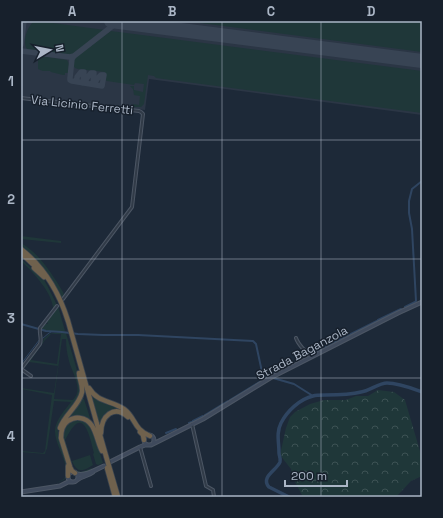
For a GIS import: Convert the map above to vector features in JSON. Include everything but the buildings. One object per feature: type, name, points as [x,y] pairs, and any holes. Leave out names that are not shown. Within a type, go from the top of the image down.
[{"type":"highway","points":[[21,249],[36,262],[51,282],[61,302],[73,345],[87,385],[92,393],[100,399],[124,409],[140,430],[151,436]]},
{"type":"highway","points":[[21,253],[44,277],[56,298],[66,321]]},
{"type":"highway","points":[[21,256],[44,277]]},
{"type":"highway","points":[[73,345],[79,373],[118,497]]},
{"type":"highway","points":[[78,359],[115,497]]},
{"type":"highway","points":[[68,476],[68,468],[59,430],[62,422],[81,396],[82,389],[79,373]]},
{"type":"highway","points":[[104,455],[105,448],[101,433],[102,425],[105,417],[111,413],[118,412],[127,416],[142,435],[144,440]]},
{"type":"highway","points":[[75,473],[69,464],[61,438],[62,429],[67,422],[77,418],[84,419],[89,422],[94,428],[98,445],[104,455]]},
{"type":"main road","name":"Strada Baganzola","points":[[110,462],[140,447],[150,445],[203,419],[278,374],[422,302]]},
{"type":"main road","points":[[140,447],[146,437],[151,436],[155,438],[163,438]]},
{"type":"main road","points":[[144,440],[145,443],[150,445],[154,440],[151,436]]},
{"type":"main road","points":[[21,492],[61,485],[68,482],[75,482],[104,466]]},
{"type":"main road","points":[[56,486],[64,482],[70,473],[84,474],[95,471]]},
{"type":"main road","points":[[75,473],[78,476],[77,480]]},
{"type":"main road","points":[[68,476],[71,482]]},
{"type":"street","name":"Via Licinio Ferretti","points":[[21,98],[139,111],[142,112],[143,116],[132,206],[63,299]]},
{"type":"street","points":[[31,376],[21,369],[40,344],[40,329],[58,306]]},
{"type":"street","points":[[296,338],[309,359]]},
{"type":"street","points":[[307,354],[315,356]]},
{"type":"street","points":[[304,361],[307,354]]},
{"type":"street","points":[[192,424],[206,486],[212,490],[214,497]]},
{"type":"street","points":[[140,447],[151,486]]},
{"type":"shaded area","points":[[21,21],[422,21],[422,115],[149,79],[145,110],[21,96]]},
{"type":"green space","points":[[34,21],[105,30],[73,54],[67,55],[29,50],[26,48],[26,34]]},
{"type":"green space","points":[[185,21],[422,21],[422,52]]},
{"type":"green space","points":[[111,31],[422,71],[422,113],[156,78],[148,75],[144,104],[141,107],[133,107],[133,104],[139,105],[140,96],[134,95],[133,89],[130,86],[134,86],[134,90],[143,92],[144,84],[135,83],[134,85],[107,81],[105,80],[105,72],[78,69],[73,65],[75,58]]},
{"type":"green space","points":[[42,56],[67,60],[69,64],[68,73],[63,75],[38,69],[38,59]]},
{"type":"green space","points":[[21,236],[61,241],[61,243],[21,239]]},
{"type":"green space","points":[[21,243],[34,253],[45,265],[63,292],[64,295],[62,298],[54,283],[34,257],[21,246]]},
{"type":"green space","points":[[21,259],[43,278],[57,305],[53,310],[50,297],[42,283],[21,261]]},
{"type":"green space","points":[[58,306],[65,331],[49,331],[41,329],[45,323],[48,324],[46,321]]},
{"type":"green space","points":[[66,333],[81,391],[78,400],[64,418],[59,428],[59,438],[67,469],[64,480],[56,483],[64,479],[66,468],[55,436],[55,430],[61,415],[71,402],[54,401],[45,454],[21,452],[43,453],[45,451],[52,395],[21,388],[54,393],[58,366],[29,362],[24,368],[23,367],[44,340],[43,339],[49,334]],"holes":[[[51,334],[61,334],[57,364],[31,360]],[[62,339],[66,339],[68,358],[77,386],[76,396],[73,400],[54,399]]]},
{"type":"green space","points":[[378,390],[394,392],[405,400],[422,458],[422,476],[411,481],[396,497],[303,497],[293,478],[291,469],[280,455],[290,417],[295,412],[310,404],[324,400],[346,400],[356,396],[368,396]]},
{"type":"green space","points":[[91,396],[121,408],[125,412],[114,410],[100,425]]},
{"type":"green space","points":[[82,398],[84,399],[91,421],[86,419],[65,420]]},
{"type":"green space","points":[[75,419],[87,422],[93,431],[103,463],[98,465],[96,464],[88,432],[82,423],[78,423],[71,429],[65,440],[73,467],[81,472],[92,468],[85,473],[78,473],[73,469],[62,440],[64,426]]},
{"type":"green space","points":[[90,455],[93,465],[84,470],[78,470],[72,461]]},
{"type":"waterway","points":[[405,307],[416,301],[409,201],[412,189],[422,181]]},
{"type":"waterway","points":[[378,320],[401,309]]},
{"type":"waterway","points":[[313,353],[377,321]]},
{"type":"waterway","points":[[21,324],[46,331],[78,334],[138,335],[253,341],[256,344],[262,372],[266,376],[294,384],[313,396]]},
{"type":"waterway","points":[[43,338],[51,332]]},
{"type":"waterway","points":[[21,364],[40,339]]},
{"type":"waterway","points":[[230,400],[284,368]]},
{"type":"waterway","points":[[289,497],[269,487],[266,480],[280,462],[278,438],[279,427],[294,406],[303,400],[314,396],[357,393],[387,383],[409,387],[422,392]]},
{"type":"waterway","points":[[205,415],[228,401]]},
{"type":"waterway","points":[[193,421],[203,416]]},
{"type":"waterway","points":[[166,433],[176,429]]},
{"type":"taxiway","points":[[21,45],[24,21]]},
{"type":"taxiway","points":[[96,81],[101,75],[104,75],[102,86],[70,80],[72,59],[115,24],[123,23]]},
{"type":"taxiway","points":[[21,51],[70,57],[74,56]]},
{"type":"taxiway","points":[[77,79],[81,72],[84,72],[83,83]]},
{"type":"taxiway","points":[[86,80],[91,73],[94,73],[93,84]]},
{"type":"runway","points":[[111,21],[422,61]]}]
